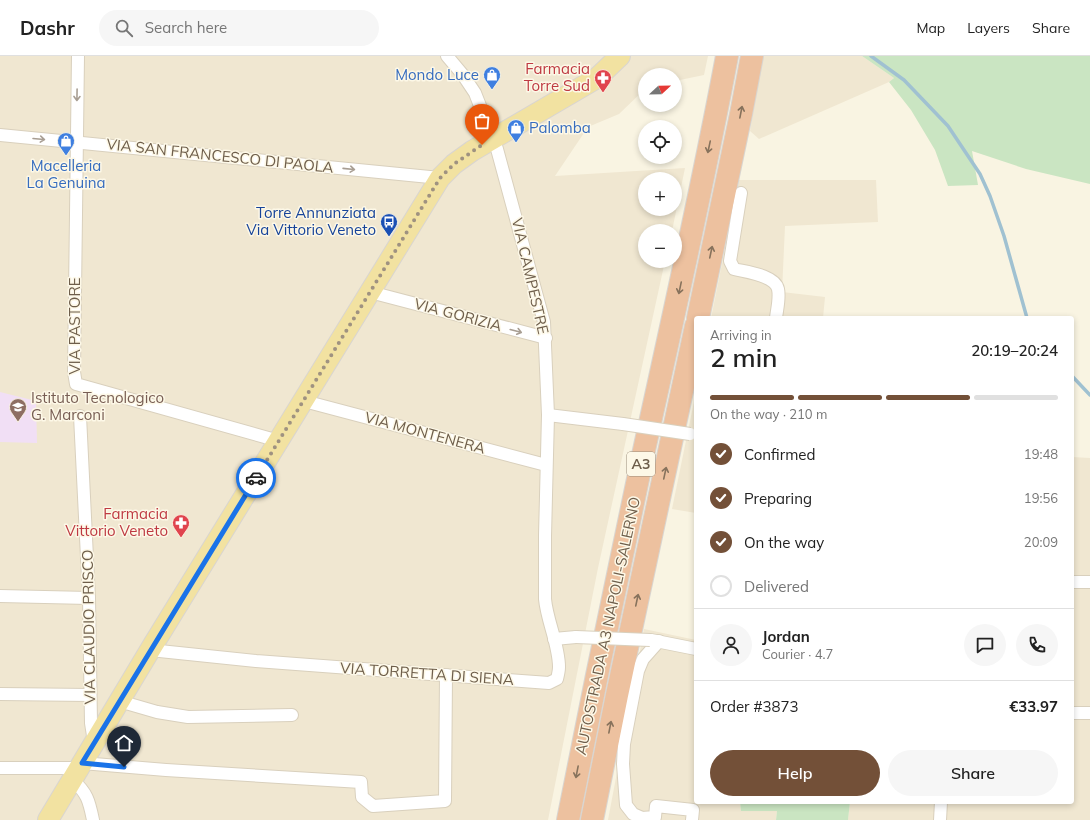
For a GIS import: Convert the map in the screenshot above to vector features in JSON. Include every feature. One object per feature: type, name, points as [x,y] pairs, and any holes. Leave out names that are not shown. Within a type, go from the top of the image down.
[{"type":"highway","name":"AUTOSTRADA A3 NAPOLI-SALERNO","points":[[568,820],[727,56]]},
{"type":"highway","points":[[698,316],[752,56]]},
{"type":"highway","name":"AUTOSTRADA A3 NAPOLI-SALERNO","points":[[592,820],[694,335]]},
{"type":"main road","points":[[48,820],[150,650],[440,178],[454,164],[472,151],[597,78],[620,56]]},
{"type":"street","name":"VIA PASTORE","points":[[78,56],[74,372],[76,384],[279,440]]},
{"type":"street","name":"VIA CAMPESTRE","points":[[447,56],[463,75],[475,93],[483,110],[497,149],[544,322],[546,338],[548,415],[545,599],[546,609],[554,639]]},
{"type":"street","name":"VIA SAN FRANCESCO DI PAOLA","points":[[0,135],[440,178]]},
{"type":"street","points":[[741,193],[730,261],[734,269],[770,279],[776,283],[778,291],[776,316]]},
{"type":"street","name":"VIA GORIZIA","points":[[370,292],[546,338]]},
{"type":"street","name":"VIA MONTENERA","points":[[304,401],[546,465]]},
{"type":"street","points":[[548,415],[693,434]]},
{"type":"street","name":"VIA CLAUDIO PRISCO","points":[[80,416],[89,598],[91,723],[94,742]]},
{"type":"street","points":[[1074,582],[1090,582]]},
{"type":"street","points":[[0,596],[89,598]]},
{"type":"street","points":[[554,639],[576,637],[654,641],[694,649]]},
{"type":"street","name":"VIA TORRETTA DI SIENA","points":[[150,650],[256,661],[549,683],[557,679],[559,667],[554,639]]},
{"type":"street","points":[[654,641],[643,659],[638,671],[624,744],[623,764],[626,805],[633,814],[642,818],[655,817],[656,806],[693,810],[692,820]]},
{"type":"street","points":[[0,768],[166,770],[361,782],[362,796],[373,806],[445,801],[446,676]]},
{"type":"street","points":[[0,694],[90,695]]},
{"type":"street","points":[[120,701],[157,712],[188,717],[292,714]]},
{"type":"street","points":[[1074,713],[1090,713]]},
{"type":"street","points":[[77,770],[81,788],[89,801],[93,820]]},
{"type":"street","points":[[940,820],[941,804]]},
{"type":"shaded area","points":[[0,56],[708,56],[704,75],[682,80],[682,68],[638,68],[638,96],[619,114],[588,127],[555,176],[685,168],[682,183],[682,172],[638,172],[638,216],[675,216],[673,224],[638,224],[638,268],[663,268],[598,568],[548,820],[0,820]]},
{"type":"shaded area","points":[[763,56],[862,56],[894,78],[889,82],[759,139],[750,131]]},
{"type":"shaded area","points":[[739,180],[876,180],[878,222],[785,226],[782,292],[825,297],[823,316],[711,316]]},
{"type":"shaded area","name":"Istituto Tecnologico G. Marconi","points":[[0,392],[36,401],[37,443],[0,442]]},
{"type":"shaded area","points":[[694,402],[694,513],[672,509]]},
{"type":"shaded area","points":[[1074,457],[1090,458],[1090,820],[848,820],[850,804],[1074,804]]},
{"type":"shaded area","points":[[644,629],[694,640],[694,804],[740,804],[741,811],[777,811],[776,820],[608,820]]},
{"type":"green space","points":[[862,56],[1090,56],[1090,184],[1026,169],[972,151],[978,185],[948,186],[935,150],[911,110],[889,82],[894,78]]},
{"type":"green space","points":[[740,804],[850,804],[848,820],[776,820],[777,811],[741,811]]},
{"type":"waterway","points":[[871,56],[904,80],[948,126],[980,174],[990,196],[1004,236],[1026,316]]},
{"type":"waterway","points":[[1074,378],[1090,395]]},
{"type":"way so far","points":[[256,478],[440,178],[454,164],[482,145]]},
{"type":"place","name":"Mondo Luce","points":[[492,90]]},
{"type":"place","name":"Farmacia Torre Sud","points":[[603,93]]},
{"type":"place","name":"Palomba","points":[[516,143]]},
{"type":"place","name":"Macelleria La Genuina","points":[[66,156]]},
{"type":"place","name":"Torre Annunziata Via Vittorio Veneto","points":[[389,237]]},
{"type":"place","name":"Istituto Tecnologico G. Marconi","points":[[18,422]]},
{"type":"place","name":"Farmacia Vittorio Veneto","points":[[181,538]]},
{"type":"route","points":[[124,767],[82,763],[256,478]]}]
